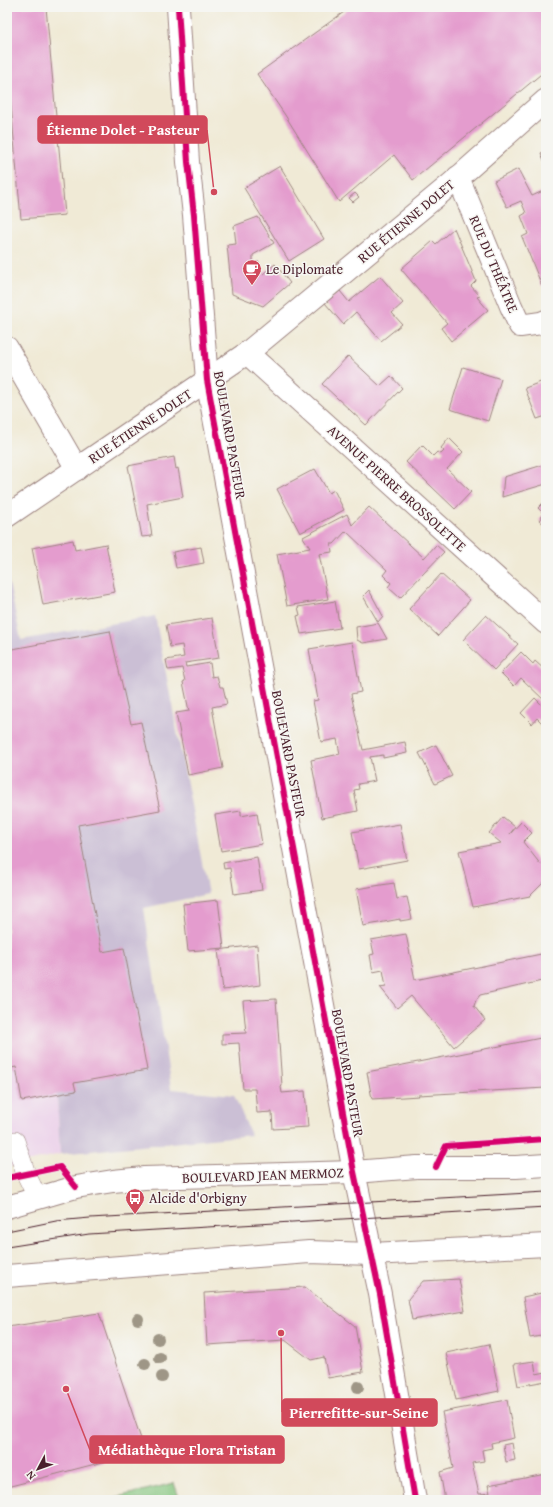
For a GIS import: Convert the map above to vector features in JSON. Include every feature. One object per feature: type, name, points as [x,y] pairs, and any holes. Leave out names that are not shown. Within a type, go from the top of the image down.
[{"type":"main road","name":"BOULEVARD PASTEUR","points":[[178,7],[188,162],[195,223],[207,380],[354,1172],[380,1294],[415,1500]]},
{"type":"main road","name":"RUE ÉTIENNE DOLET","points":[[7,516],[247,353],[458,177],[546,100]]},
{"type":"main road","name":"RUE DU THÉÂTRE","points":[[458,177],[510,306],[520,326],[546,321]]},
{"type":"main road","points":[[7,348],[78,469]]},
{"type":"main road","name":"AVENUE PIERRE BROSSOLETTE","points":[[247,353],[546,623]]},
{"type":"main road","name":"BOULEVARD JEAN MERMOZ","points":[[7,1207],[76,1187],[112,1181],[144,1178],[354,1172],[417,1167],[516,1167],[546,1165]]},
{"type":"main road","points":[[7,1276],[309,1252],[372,1254],[546,1245]]},
{"type":"lane","points":[[7,1143],[15,1141],[26,1174],[38,1199]]},
{"type":"shaded area","points":[[7,574],[21,640],[155,616],[208,894],[144,908],[171,1089],[234,1095],[251,1135],[60,1154],[57,1095],[22,1101],[16,1068],[7,1069]]},
{"type":"shaded area","points":[[16,1067],[57,1094],[60,1154],[7,1167],[7,1069]]},
{"type":"green space","points":[[174,1483],[180,1500],[105,1500]]},
{"type":"building","points":[[7,7],[46,7],[65,215],[21,219],[7,60]]},
{"type":"building","points":[[351,7],[546,7],[546,70],[413,180],[394,155],[339,202],[285,115],[257,74]]},
{"type":"building","points":[[546,151],[546,165],[541,153]]},
{"type":"building","points":[[280,166],[324,239],[289,261],[244,188]]},
{"type":"building","points":[[518,169],[532,196],[543,191],[546,197],[546,284],[542,286],[522,237],[528,234],[521,216],[526,213],[521,201],[507,207],[494,181]]},
{"type":"building","points":[[355,193],[359,197],[353,202],[349,198]]},
{"type":"building","points":[[258,217],[274,243],[253,255],[253,263],[259,262],[259,270],[263,274],[275,264],[290,283],[263,306],[232,294],[227,245],[236,244],[234,226]]},
{"type":"building","points":[[454,228],[476,281],[471,286],[480,296],[477,297],[488,310],[451,341],[441,328],[447,323],[401,269],[433,241],[436,244]]},
{"type":"building","points":[[380,276],[403,303],[392,313],[402,324],[381,341],[356,312],[343,324],[325,303],[340,291],[349,302]]},
{"type":"building","points":[[348,356],[380,386],[391,376],[402,388],[366,425],[322,384]]},
{"type":"building","points":[[463,367],[501,379],[488,421],[450,409]]},
{"type":"building","points":[[546,380],[546,416],[537,419],[525,388]]},
{"type":"building","points":[[449,438],[463,452],[447,469],[471,492],[455,509],[406,462],[422,445],[433,456],[437,452],[441,454],[444,451],[441,448]]},
{"type":"building","points":[[174,457],[176,469],[178,468],[183,497],[147,504],[152,536],[142,537],[128,466]]},
{"type":"building","points":[[546,464],[546,484],[502,497],[504,477]]},
{"type":"building","points":[[315,469],[329,493],[334,490],[344,510],[300,533],[277,489]]},
{"type":"building","points":[[546,500],[546,526],[539,520],[544,514],[538,508]]},
{"type":"building","points":[[369,507],[424,558],[436,545],[444,552],[400,598],[388,587],[391,583],[383,575],[387,570],[346,531],[334,544],[331,544],[332,552],[319,554],[328,599],[287,606],[277,554],[310,548],[303,537],[347,514],[352,525]]},
{"type":"building","points":[[73,540],[75,550],[106,544],[115,592],[43,605],[32,548]]},
{"type":"building","points":[[201,547],[204,563],[176,568],[173,552]]},
{"type":"building","points":[[441,574],[470,600],[438,636],[409,609]]},
{"type":"building","points":[[369,590],[383,616],[378,622],[363,596]]},
{"type":"building","points":[[335,601],[340,628],[301,634],[297,616],[300,615],[298,607]]},
{"type":"building","points":[[486,615],[518,644],[494,670],[463,640]]},
{"type":"building","points":[[212,618],[219,658],[185,663],[186,667],[210,663],[212,677],[217,676],[220,687],[223,687],[227,704],[212,707],[223,768],[188,775],[176,713],[189,711],[183,682],[185,681],[182,668],[168,670],[166,660],[184,657],[182,645],[170,647],[166,625]]},
{"type":"building","points":[[378,623],[387,639],[363,643],[357,640],[356,627]]},
{"type":"building","points":[[110,631],[131,724],[141,722],[160,810],[78,825],[102,952],[124,948],[147,1070],[74,1083],[76,1091],[22,1101],[16,1067],[7,1069],[7,650]]},
{"type":"building","points":[[352,642],[361,692],[351,694],[363,750],[405,742],[407,753],[383,758],[383,755],[370,757],[375,781],[358,784],[359,789],[354,790],[358,811],[322,818],[311,760],[340,754],[337,739],[321,742],[313,701],[318,700],[309,649]]},
{"type":"building","points":[[521,652],[533,664],[535,661],[546,671],[546,702],[521,678],[514,686],[501,673]]},
{"type":"building","points":[[535,698],[543,706],[546,702],[546,727],[537,718],[532,724],[521,713]]},
{"type":"building","points":[[436,745],[452,776],[435,784],[419,753]]},
{"type":"building","points":[[241,811],[241,816],[257,813],[262,844],[221,851],[215,815]]},
{"type":"building","points":[[503,817],[515,827],[510,834],[521,822],[532,833],[523,842],[541,865],[544,862],[546,865],[546,880],[530,896],[473,907],[459,851],[501,843],[489,833]]},
{"type":"building","points":[[400,824],[407,860],[359,869],[352,832]]},
{"type":"building","points":[[257,857],[262,890],[234,894],[230,868],[224,869],[223,863]]},
{"type":"building","points":[[394,883],[397,899],[407,897],[412,919],[400,921],[400,919],[363,926],[356,889]]},
{"type":"building","points":[[218,900],[224,948],[188,951],[183,904]]},
{"type":"building","points":[[406,934],[415,980],[546,953],[546,980],[480,995],[474,1006],[485,1020],[454,1047],[411,996],[397,1008],[380,987],[386,986],[383,970],[373,972],[370,955],[374,954],[371,940]]},
{"type":"building","points":[[257,945],[260,985],[223,990],[218,950]]},
{"type":"building","points":[[276,999],[282,1093],[305,1091],[308,1127],[273,1129],[272,1112],[257,1113],[255,1089],[243,1089],[239,1043],[222,1044],[222,1034],[246,1033],[243,1001]]},
{"type":"building","points":[[546,1037],[546,1088],[372,1099],[367,1072]]},
{"type":"building","points":[[459,1279],[465,1311],[412,1320],[408,1299],[423,1281]]},
{"type":"building","points":[[305,1287],[355,1326],[363,1372],[328,1378],[324,1357],[311,1360],[285,1340],[207,1345],[204,1293]]},
{"type":"building","points":[[546,1292],[546,1335],[530,1338],[523,1297]]},
{"type":"building","points":[[99,1313],[145,1451],[7,1487],[7,1327]]},
{"type":"building","points":[[489,1344],[499,1391],[456,1400],[446,1353]]},
{"type":"building","points":[[534,1361],[536,1374],[546,1372],[546,1381],[518,1386],[514,1364]]},
{"type":"building","points":[[507,1400],[514,1438],[491,1443],[492,1448],[482,1450],[484,1461],[472,1463],[479,1494],[490,1493],[488,1485],[546,1474],[546,1500],[445,1500],[440,1472],[453,1468],[442,1412]]},
{"type":"building","points":[[512,1443],[515,1460],[506,1462],[503,1445]]},
{"type":"tram line","points":[[7,1231],[56,1221],[90,1218],[546,1192]]},
{"type":"tram line","points":[[7,1247],[89,1234],[546,1207]]},
{"type":"cycle path","points":[[178,7],[188,162],[194,215],[207,380],[354,1172],[380,1294],[415,1500]]},
{"type":"cycle path","points":[[436,1167],[446,1146],[546,1139]]},
{"type":"cycle path","points":[[7,1178],[60,1167],[76,1187]]},
{"type":"place","name":"Étienne Dolet - Pasteur","points":[[214,192]]},
{"type":"place","name":"Le Diplomate","points":[[252,286]]},
{"type":"place","name":"Alcide d'Orbigny","points":[[135,1215]]},
{"type":"place","name":"Pierrefitte-sur-Seine","points":[[281,1333]]},
{"type":"place","name":"Médiathèque Flora Tristan","points":[[66,1389]]}]
